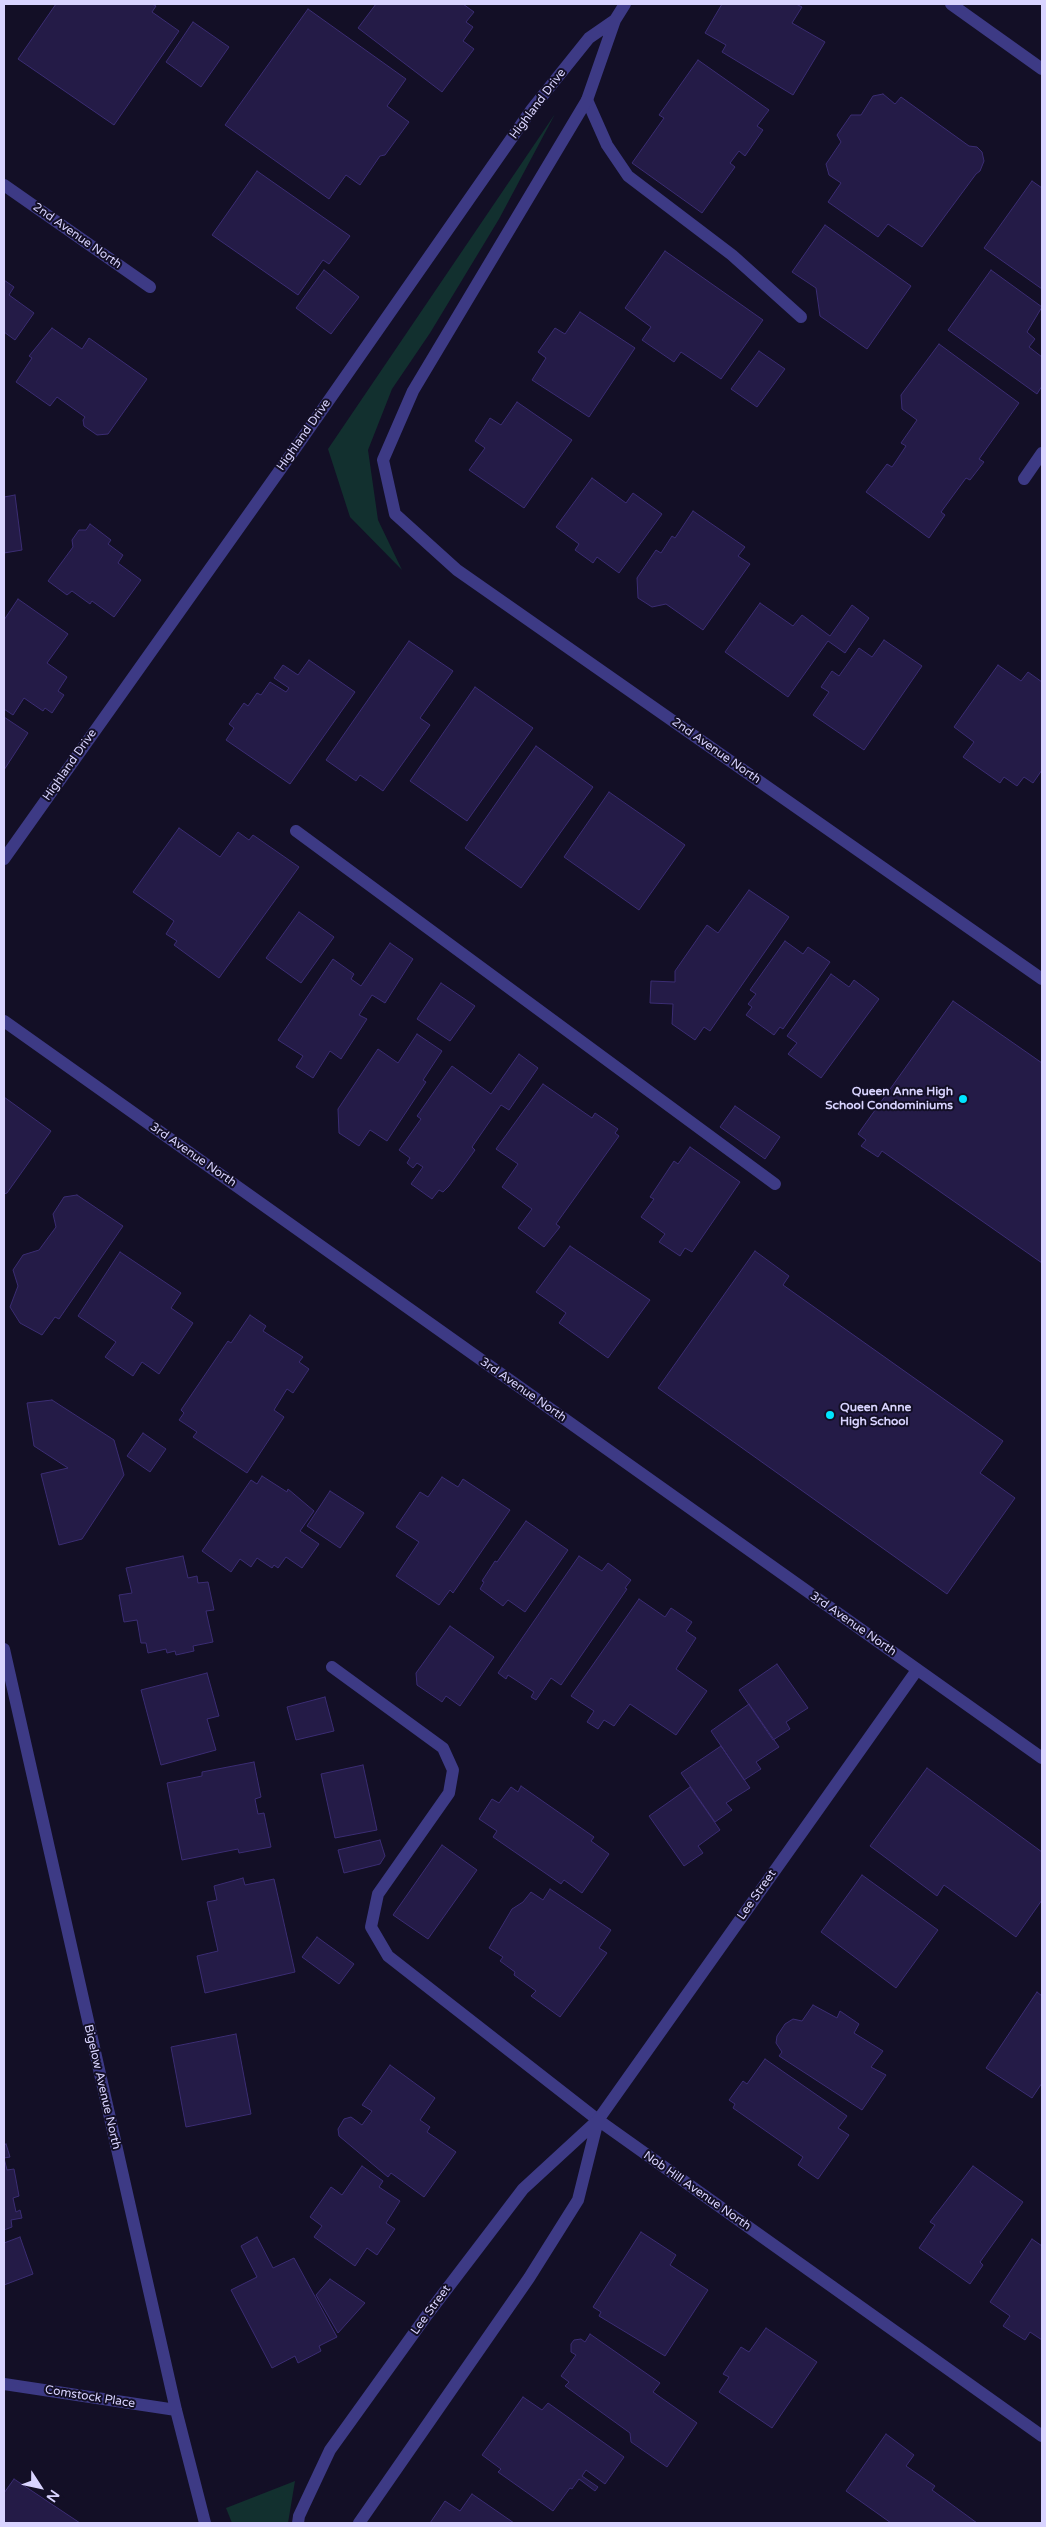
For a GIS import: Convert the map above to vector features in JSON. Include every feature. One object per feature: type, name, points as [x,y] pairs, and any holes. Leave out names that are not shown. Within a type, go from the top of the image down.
[{"type":"street","name":"Highland Drive","points":[[395,514],[383,460],[412,391],[587,100],[615,20],[625,4]]},
{"type":"street","points":[[951,4],[1042,69]]},
{"type":"street","name":"Highland Drive","points":[[4,859],[285,463],[532,108],[589,38],[615,20]]},
{"type":"street","points":[[587,100],[607,146],[628,176],[732,255],[801,317]]},
{"type":"street","name":"2nd Avenue North","points":[[4,185],[150,287]]},
{"type":"street","points":[[1024,479],[1042,453]]},
{"type":"street","name":"2nd Avenue North","points":[[395,514],[456,570],[1038,977]]},
{"type":"street","points":[[296,831],[775,1184]]},
{"type":"street","points":[[1038,977],[1042,963]]},
{"type":"street","name":"3rd Avenue North","points":[[4,1021],[1042,1758]]},
{"type":"street","name":"Bigelow Avenue North","points":[[4,1649],[176,2410],[205,2523]]},
{"type":"street","name":"Nob Hill Avenue North","points":[[332,1667],[444,1748],[453,1770],[449,1793],[378,1894],[371,1927],[388,1956],[598,2120],[1042,2436]]},
{"type":"street","name":"Lee Street","points":[[298,2523],[298,2516],[330,2450],[427,2315],[523,2189],[598,2120],[917,1670]]},
{"type":"street","name":"Lee Street","points":[[359,2523],[529,2278],[578,2200],[598,2120]]},
{"type":"street","name":"Comstock Place","points":[[4,2384],[176,2410]]},
{"type":"green space","points":[[555,114],[499,219],[430,333],[392,389],[368,450],[378,520],[402,570],[350,517],[328,449]]},
{"type":"green space","points":[[295,2481],[288,2523],[232,2523],[226,2508]]},
{"type":"building","points":[[56,4],[152,4],[156,6],[152,12],[179,31],[114,125],[18,59]]},
{"type":"building","points":[[376,4],[463,4],[474,12],[466,22],[473,27],[463,41],[474,49],[442,92],[358,28]]},
{"type":"building","points":[[722,4],[796,4],[802,7],[792,23],[825,42],[793,95],[722,52],[726,45],[705,33]]},
{"type":"building","points":[[308,9],[406,79],[387,106],[409,122],[385,155],[380,156],[360,185],[346,175],[329,199],[225,125]]},
{"type":"building","points":[[193,22],[229,47],[201,87],[166,62]]},
{"type":"building","points":[[698,60],[769,110],[757,126],[763,130],[745,156],[739,151],[730,163],[735,167],[702,213],[632,163],[664,118],[659,115]]},
{"type":"building","points":[[883,94],[895,104],[901,97],[969,146],[977,147],[982,152],[984,161],[980,171],[922,247],[888,224],[878,237],[828,202],[841,183],[829,175],[826,164],[841,142],[837,135],[851,115],[861,115],[873,96]]},
{"type":"building","points":[[257,171],[350,236],[329,264],[323,260],[298,295],[212,235]]},
{"type":"building","points":[[1032,181],[1042,188],[1042,289],[984,248]]},
{"type":"building","points":[[825,225],[911,286],[867,349],[820,316],[816,288],[792,272]]},
{"type":"building","points":[[665,251],[763,320],[721,379],[681,352],[674,362],[642,340],[651,327],[625,308]]},
{"type":"building","points":[[324,270],[359,297],[331,334],[296,308]]},
{"type":"building","points":[[991,270],[1042,307],[1027,332],[1035,339],[1029,347],[1042,357],[1042,386],[1037,394],[948,330]]},
{"type":"building","points":[[4,280],[14,287],[9,295],[34,313],[15,340],[4,332]]},
{"type":"building","points":[[580,312],[635,348],[589,417],[532,380],[546,358],[538,352],[555,328],[565,334]]},
{"type":"building","points":[[52,328],[82,349],[89,338],[147,379],[108,434],[97,435],[84,426],[83,420],[85,417],[57,397],[50,406],[16,382],[32,358],[29,356]]},
{"type":"building","points":[[939,344],[1019,403],[979,459],[984,462],[970,480],[966,478],[941,512],[945,515],[929,538],[866,492],[887,464],[892,467],[906,446],[901,443],[917,420],[902,409],[901,395]]},
{"type":"building","points":[[759,351],[785,369],[757,407],[731,389]]},
{"type":"building","points":[[517,402],[572,440],[524,508],[469,470],[485,448],[475,441],[490,418],[501,425]]},
{"type":"building","points":[[592,478],[626,503],[633,493],[662,514],[619,573],[597,557],[593,563],[575,550],[579,544],[556,527]]},
{"type":"building","points":[[15,495],[22,550],[4,553],[4,497]]},
{"type":"building","points":[[693,511],[745,547],[738,556],[750,564],[703,630],[666,604],[652,607],[638,598],[637,578],[656,550],[661,553],[672,536],[675,538]]},
{"type":"building","points":[[90,524],[111,540],[108,544],[123,555],[118,563],[141,580],[114,617],[92,601],[90,604],[72,591],[67,595],[48,581],[73,547],[72,540],[79,530],[86,530]]},
{"type":"building","points":[[18,599],[68,634],[47,663],[67,677],[58,691],[64,695],[52,713],[45,708],[43,711],[24,698],[13,715],[4,709],[4,620]]},
{"type":"building","points":[[760,603],[793,626],[802,615],[830,636],[852,605],[869,618],[845,653],[828,641],[788,697],[725,652]]},
{"type":"building","points":[[884,640],[922,666],[864,750],[813,715],[829,692],[821,687],[832,671],[839,676],[859,648],[872,657]]},
{"type":"building","points":[[409,641],[453,671],[420,718],[430,725],[383,791],[360,775],[356,781],[326,760]]},
{"type":"building","points":[[309,660],[355,692],[290,784],[226,740],[234,728],[229,724],[244,703],[248,706],[257,693],[261,695],[270,682],[286,692],[289,688],[274,678],[283,665],[298,675]]},
{"type":"building","points":[[998,665],[1021,681],[1028,672],[1042,682],[1042,770],[1033,783],[1024,777],[1017,786],[1004,777],[1000,783],[963,757],[974,742],[954,727]]},
{"type":"building","points":[[475,687],[533,728],[467,821],[410,781]]},
{"type":"building","points":[[4,717],[28,733],[4,770]]},
{"type":"building","points":[[536,746],[593,787],[521,888],[465,848]]},
{"type":"building","points":[[609,792],[685,845],[639,910],[564,857]]},
{"type":"building","points":[[179,828],[220,857],[238,832],[249,840],[253,835],[299,867],[219,978],[174,945],[177,941],[166,934],[174,921],[133,892]]},
{"type":"building","points":[[749,890],[789,917],[710,1031],[704,1027],[695,1040],[672,1024],[673,1004],[650,1003],[651,981],[675,982],[675,971],[707,925],[718,933]]},
{"type":"building","points":[[299,912],[334,937],[301,983],[266,958]]},
{"type":"building","points":[[785,941],[803,954],[808,947],[830,962],[783,1029],[780,1027],[774,1035],[746,1015],[752,1007],[748,1004],[756,994],[750,990]]},
{"type":"building","points":[[390,943],[413,959],[385,1003],[372,995],[359,1015],[367,1019],[341,1059],[330,1051],[313,1078],[296,1067],[303,1056],[278,1040],[333,959],[354,974],[351,979],[361,986]]},
{"type":"building","points":[[831,974],[849,987],[854,980],[879,999],[821,1078],[788,1054],[797,1043],[787,1036]]},
{"type":"building","points":[[441,983],[475,1006],[450,1041],[417,1019]]},
{"type":"building","name":"Queen Anne High School Condominiums","points":[[953,1001],[1042,1063],[1042,1263],[882,1151],[878,1157],[861,1146],[866,1140],[858,1134]]},
{"type":"building","points":[[417,1034],[442,1051],[423,1080],[426,1082],[387,1141],[370,1130],[359,1146],[339,1133],[338,1109],[378,1049],[398,1063]]},
{"type":"building","points":[[519,1054],[538,1068],[509,1110],[501,1105],[472,1147],[475,1150],[449,1186],[443,1192],[439,1190],[432,1199],[411,1184],[423,1167],[417,1163],[413,1168],[407,1163],[410,1158],[399,1150],[421,1119],[417,1116],[452,1066],[491,1094]]},
{"type":"building","points":[[543,1084],[592,1118],[595,1113],[618,1129],[615,1133],[619,1136],[556,1224],[560,1227],[544,1247],[518,1228],[532,1209],[502,1187],[518,1164],[496,1149]]},
{"type":"building","points":[[4,1097],[51,1131],[7,1193],[4,1194]]},
{"type":"building","points":[[735,1106],[780,1137],[765,1159],[720,1127]]},
{"type":"building","points":[[690,1147],[740,1182],[692,1252],[685,1248],[680,1256],[659,1242],[665,1234],[641,1217],[654,1199],[650,1197],[674,1161],[678,1164]]},
{"type":"building","points":[[77,1195],[123,1226],[59,1319],[55,1317],[42,1335],[20,1323],[10,1307],[18,1286],[13,1270],[23,1255],[39,1250],[56,1227],[53,1214],[64,1197]]},
{"type":"building","points":[[570,1246],[650,1300],[608,1358],[559,1323],[566,1313],[536,1292]]},
{"type":"building","name":"Queen Anne High School","points":[[755,1251],[789,1276],[783,1285],[1003,1441],[980,1473],[1015,1498],[947,1594],[658,1388]]},
{"type":"building","points":[[120,1252],[181,1293],[171,1308],[193,1323],[159,1374],[142,1362],[133,1376],[105,1357],[116,1342],[78,1316]]},
{"type":"building","points":[[250,1315],[266,1326],[263,1331],[303,1357],[299,1362],[309,1369],[293,1393],[287,1389],[274,1410],[284,1417],[247,1473],[193,1437],[197,1432],[179,1420],[184,1413],[181,1410],[228,1341],[231,1343]]},
{"type":"building","points":[[52,1400],[114,1440],[124,1475],[82,1539],[59,1545],[41,1474],[68,1468],[34,1446],[27,1403]]},
{"type":"building","points":[[143,1433],[166,1449],[150,1472],[127,1456]]},
{"type":"building","points":[[262,1476],[287,1492],[288,1489],[314,1511],[300,1531],[319,1544],[302,1568],[286,1557],[278,1568],[274,1565],[272,1568],[257,1558],[251,1567],[240,1559],[231,1572],[202,1551],[251,1480],[257,1484]]},
{"type":"building","points":[[442,1477],[458,1487],[463,1479],[510,1510],[453,1593],[450,1590],[439,1605],[396,1576],[419,1542],[396,1527],[420,1492],[428,1497]]},
{"type":"building","points":[[330,1491],[364,1513],[340,1548],[307,1526]]},
{"type":"building","points":[[526,1521],[568,1550],[525,1612],[508,1600],[503,1606],[480,1589],[484,1582],[482,1581],[495,1561],[497,1562]]},
{"type":"building","points":[[183,1556],[188,1578],[197,1576],[198,1583],[208,1582],[214,1610],[206,1611],[213,1642],[193,1646],[194,1651],[176,1655],[175,1651],[167,1653],[166,1649],[148,1653],[146,1643],[141,1643],[137,1620],[124,1622],[119,1595],[132,1593],[126,1568]]},
{"type":"building","points":[[579,1556],[602,1571],[608,1563],[631,1580],[625,1588],[627,1589],[561,1685],[551,1678],[536,1700],[531,1697],[534,1692],[508,1675],[506,1679],[498,1673]]},
{"type":"building","points":[[639,1599],[665,1617],[671,1608],[692,1622],[686,1631],[696,1638],[676,1669],[707,1691],[676,1735],[630,1704],[614,1726],[604,1720],[598,1729],[587,1722],[594,1711],[571,1696]]},
{"type":"building","points":[[450,1626],[494,1657],[460,1706],[446,1696],[442,1702],[417,1685],[416,1673]]},
{"type":"building","points":[[777,1664],[808,1708],[786,1722],[790,1729],[773,1740],[739,1690]]},
{"type":"building","points":[[207,1673],[219,1716],[207,1719],[216,1750],[161,1765],[141,1690]]},
{"type":"building","points":[[325,1697],[334,1731],[296,1740],[287,1707]]},
{"type":"building","points":[[749,1704],[779,1747],[756,1762],[761,1769],[744,1780],[711,1731]]},
{"type":"building","points":[[721,1746],[750,1788],[726,1803],[732,1810],[715,1822],[681,1773]]},
{"type":"building","points":[[254,1762],[261,1797],[255,1799],[258,1814],[264,1813],[271,1847],[239,1853],[238,1849],[182,1860],[167,1783],[202,1776],[202,1772]]},
{"type":"building","points":[[363,1765],[377,1830],[335,1838],[321,1774]]},
{"type":"building","points":[[927,1768],[1042,1852],[1042,1900],[1016,1937],[944,1885],[937,1896],[870,1846]]},
{"type":"building","points":[[521,1786],[594,1837],[591,1841],[609,1854],[582,1893],[564,1880],[561,1884],[493,1837],[497,1831],[479,1819],[492,1799],[499,1803],[511,1787],[518,1792]]},
{"type":"building","points":[[690,1787],[720,1830],[698,1846],[703,1853],[684,1866],[649,1816]]},
{"type":"building","points":[[380,1840],[385,1856],[380,1864],[344,1873],[338,1850]]},
{"type":"building","points":[[442,1845],[477,1870],[428,1939],[393,1915]]},
{"type":"building","points":[[862,1875],[938,1930],[896,1988],[821,1932]]},
{"type":"building","points":[[243,1878],[245,1885],[274,1879],[295,1972],[205,1993],[197,1956],[218,1951],[207,1902],[217,1900],[214,1886]]},
{"type":"building","points":[[550,1889],[611,1930],[599,1948],[607,1953],[560,2017],[531,1996],[536,1991],[514,1975],[515,1972],[500,1961],[503,1957],[489,1948],[512,1909],[523,1902],[531,1892],[543,1900]]},
{"type":"building","points":[[317,1937],[354,1964],[339,1984],[302,1957]]},
{"type":"building","points":[[1037,1992],[1042,1996],[1042,2083],[1032,2098],[986,2068]]},
{"type":"building","points":[[813,2005],[837,2018],[840,2011],[859,2024],[854,2033],[883,2051],[871,2067],[886,2075],[862,2110],[779,2056],[782,2052],[776,2043],[777,2036],[785,2024],[793,2019],[802,2021]]},
{"type":"building","points":[[236,2034],[251,2114],[186,2127],[171,2047]]},
{"type":"building","points":[[765,2059],[847,2116],[838,2128],[849,2135],[818,2179],[798,2165],[803,2157],[733,2108],[735,2104],[729,2100],[743,2081],[747,2084]]},
{"type":"building","points":[[390,2065],[435,2098],[420,2120],[430,2127],[427,2132],[456,2152],[424,2197],[391,2173],[388,2177],[339,2136],[338,2129],[344,2119],[351,2117],[362,2125],[372,2111],[362,2105]]},
{"type":"building","points":[[6,2144],[10,2157],[4,2158],[4,2145]]},
{"type":"building","points":[[4,2158],[7,2170],[14,2169],[19,2196],[13,2198],[16,2212],[20,2210],[22,2218],[11,2220],[12,2227],[4,2230]]},
{"type":"building","points":[[362,2166],[383,2181],[379,2187],[400,2201],[386,2223],[395,2229],[377,2255],[367,2248],[355,2266],[314,2237],[322,2226],[310,2217],[331,2187],[342,2195]]},
{"type":"building","points":[[973,2166],[1023,2202],[980,2262],[983,2265],[970,2284],[919,2248],[935,2225],[930,2222]]},
{"type":"building","points":[[641,2232],[676,2255],[670,2265],[708,2290],[665,2356],[599,2316],[601,2312],[593,2307]]},
{"type":"building","points":[[20,2237],[33,2274],[4,2285],[4,2243]]},
{"type":"building","points":[[257,2237],[273,2268],[294,2258],[337,2337],[319,2346],[321,2351],[298,2363],[295,2356],[272,2368],[231,2290],[257,2277],[241,2246]]},
{"type":"building","points":[[1032,2239],[1042,2246],[1042,2340],[1030,2332],[1025,2340],[1003,2326],[1010,2316],[990,2302]]},
{"type":"building","points":[[330,2279],[365,2303],[338,2333],[316,2295]]},
{"type":"building","points":[[766,2328],[817,2362],[772,2428],[719,2392],[729,2377],[723,2374],[741,2347],[749,2352]]},
{"type":"building","points":[[590,2334],[660,2383],[653,2392],[697,2423],[667,2467],[631,2442],[630,2433],[565,2386],[569,2382],[561,2376],[576,2355],[571,2352],[571,2344],[574,2340],[581,2339],[585,2342]]},
{"type":"building","points":[[523,2397],[542,2410],[548,2403],[624,2457],[605,2484],[586,2470],[582,2476],[598,2487],[595,2491],[579,2479],[553,2511],[498,2472],[501,2469],[482,2455]]},
{"type":"building","points":[[886,2434],[914,2455],[906,2466],[935,2486],[932,2490],[977,2523],[891,2523],[846,2491]]},
{"type":"building","points":[[14,2479],[80,2523],[4,2523],[4,2493]]},
{"type":"building","points":[[472,2494],[514,2523],[430,2523],[445,2501],[460,2511]]},
{"type":"place","name":"Queen Anne High School Condominiums","points":[[963,1099]]},
{"type":"place","name":"Queen Anne High School","points":[[830,1415]]}]
